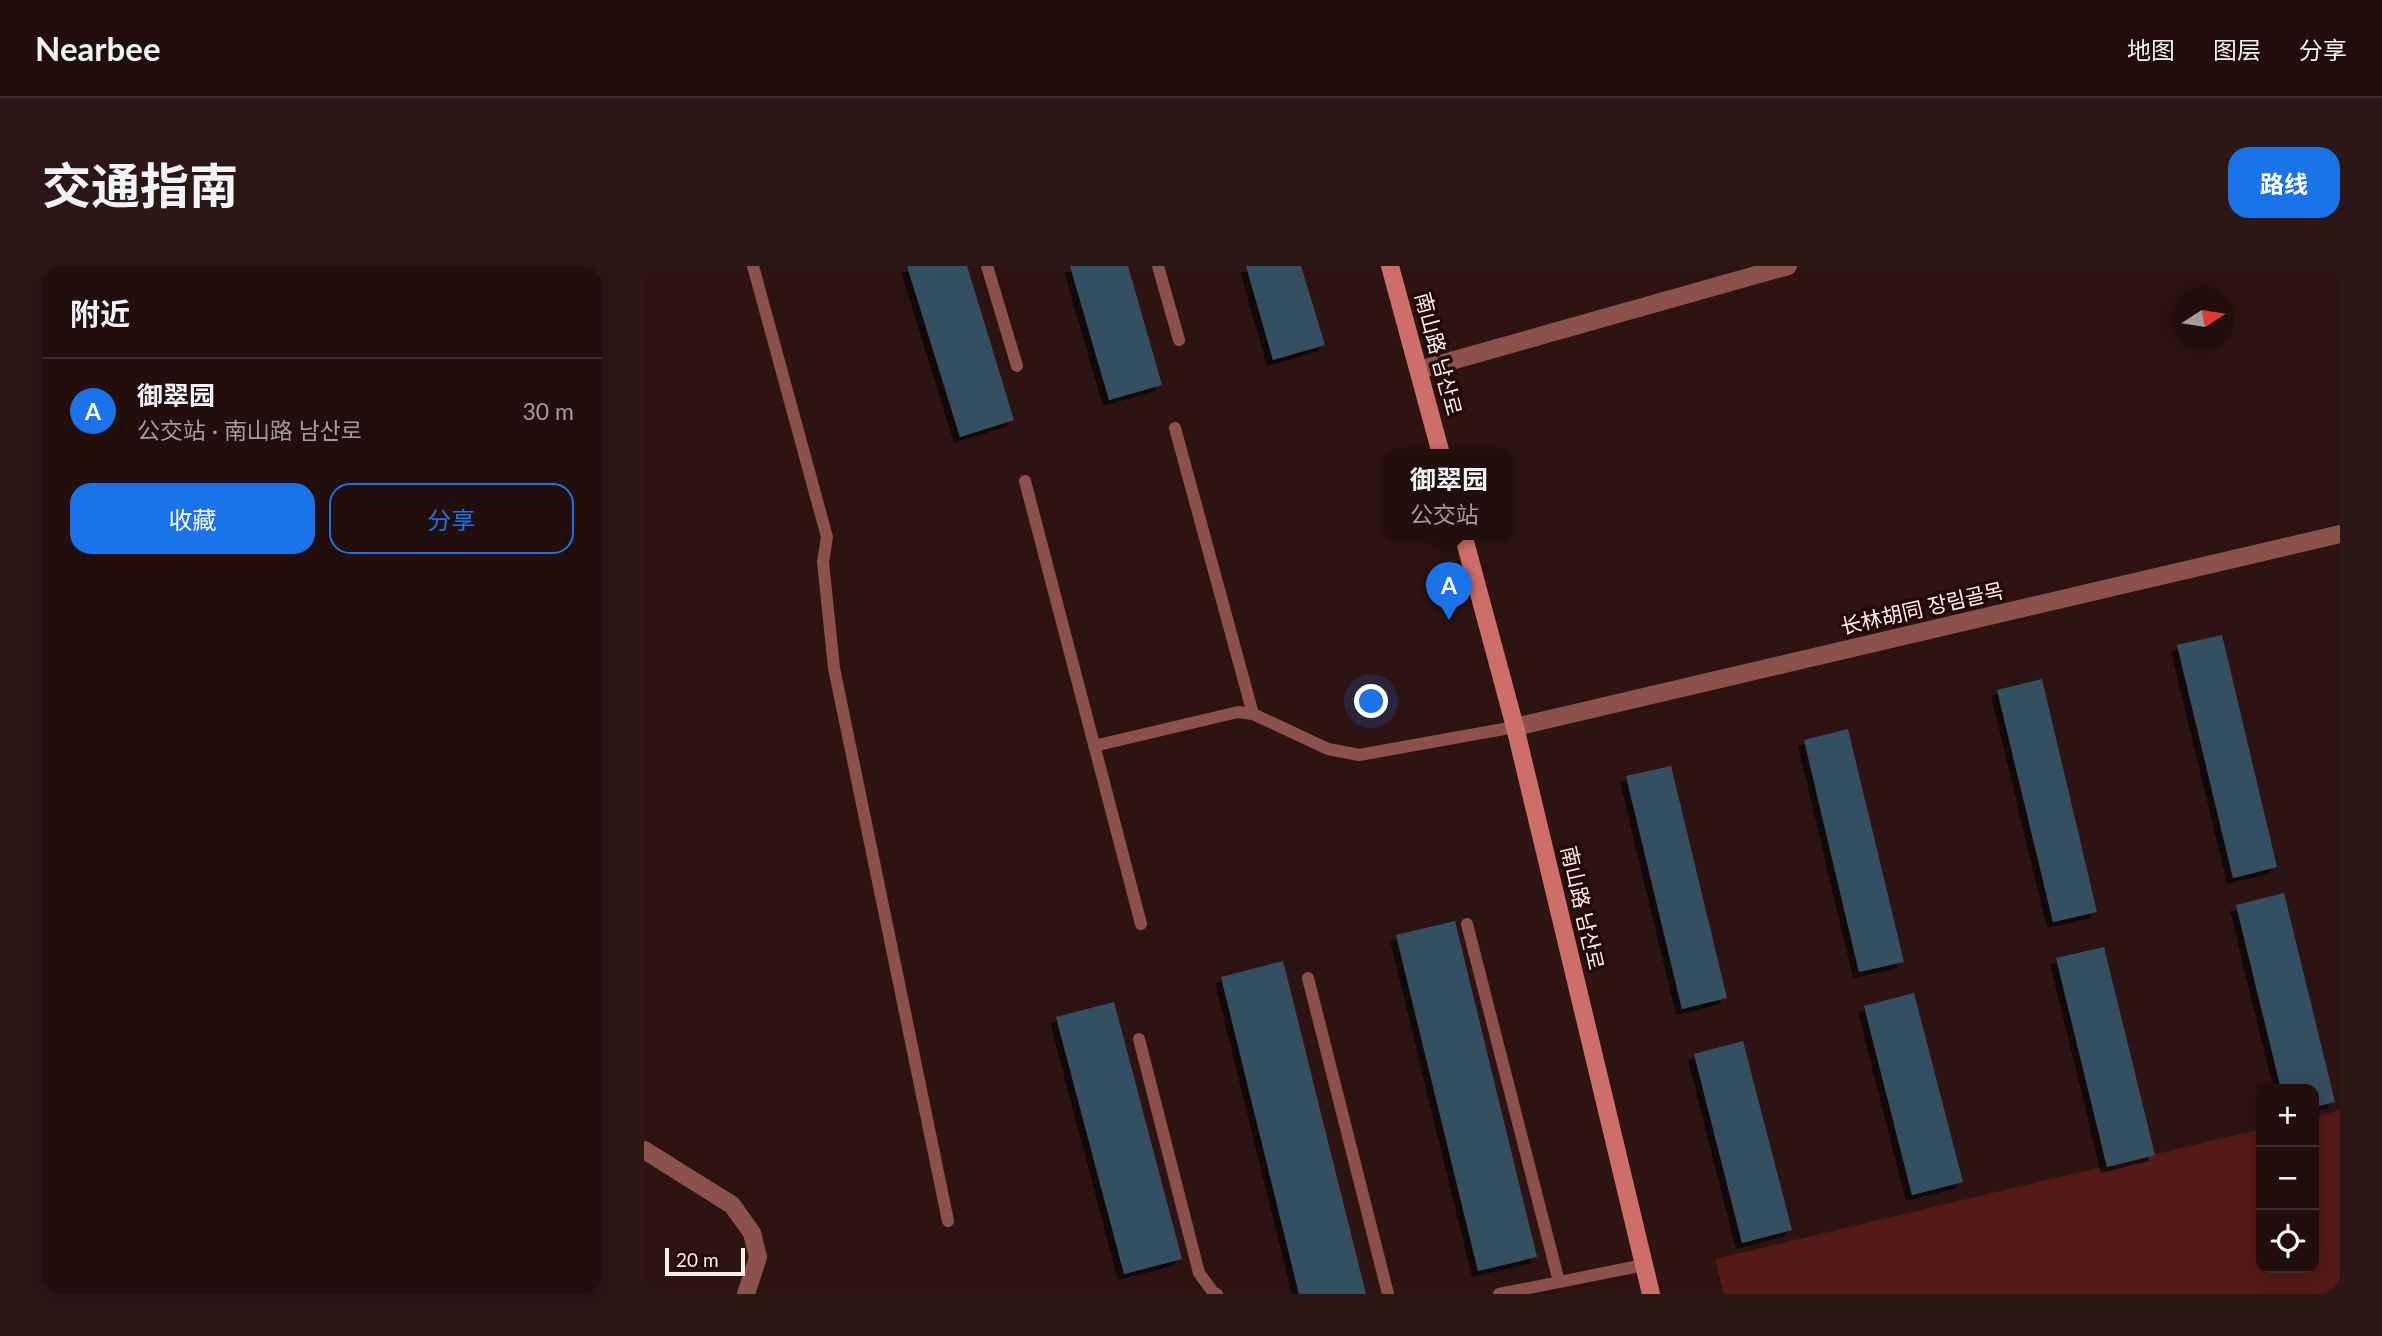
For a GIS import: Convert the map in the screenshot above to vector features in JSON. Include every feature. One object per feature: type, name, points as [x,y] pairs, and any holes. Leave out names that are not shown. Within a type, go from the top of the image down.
[{"type":"street","name":"南山路 남산로","points":[[1390,266],[1440,449]]},
{"type":"street","points":[[1419,370],[1788,266]]},
{"type":"street","name":"长林胡同 장림골목","points":[[1515,727],[2340,534]]},
{"type":"street","name":"南山路 남산로","points":[[1465,540],[1515,727],[1651,1294]]},
{"type":"street","points":[[644,1150],[732,1205],[752,1233],[758,1257],[746,1294]]},
{"type":"lane","points":[[753,266],[827,537],[823,562],[834,668],[948,1221]]},
{"type":"lane","points":[[987,266],[1017,366]]},
{"type":"lane","points":[[1158,266],[1179,340]]},
{"type":"lane","points":[[1175,428],[1252,713]]},
{"type":"lane","points":[[1025,481],[1142,924]]},
{"type":"lane","points":[[1094,746],[1238,712],[1252,713],[1328,749],[1359,755],[1515,727]]},
{"type":"lane","points":[[1467,924],[1559,1282]]},
{"type":"lane","points":[[1308,978],[1388,1294]]},
{"type":"lane","points":[[1139,1039],[1199,1273],[1217,1294]]},
{"type":"lane","points":[[1499,1294],[1644,1265]]},
{"type":"shaded area","points":[[2340,1110],[2340,1294],[1724,1294],[1715,1259],[2256,1130],[2256,1273],[2319,1273],[2319,1116]]},
{"type":"building","points":[[907,266],[967,266],[1014,420],[960,437]]},
{"type":"building","points":[[1070,266],[1128,266],[1162,385],[1109,400]]},
{"type":"building","points":[[1246,266],[1301,266],[1325,345],[1273,360]]},
{"type":"building","points":[[2222,635],[2277,867],[2233,878],[2177,645]]},
{"type":"building","points":[[2042,679],[2097,912],[2053,922],[1997,690]]},
{"type":"building","points":[[1848,729],[1904,962],[1859,972],[1804,740]]},
{"type":"building","points":[[1671,766],[1727,998],[1682,1009],[1626,776]]},
{"type":"building","points":[[2284,893],[2335,1102],[2319,1106],[2319,1084],[2280,1084],[2236,905]]},
{"type":"building","points":[[1455,921],[1537,1257],[1478,1271],[1396,935]]},
{"type":"building","points":[[2104,947],[2155,1155],[2107,1167],[2056,958]]},
{"type":"building","points":[[1283,961],[1366,1294],[1299,1294],[1221,977]]},
{"type":"building","points":[[1914,993],[1963,1182],[1912,1195],[1864,1006]]},
{"type":"building","points":[[1114,1002],[1182,1259],[1124,1274],[1056,1017]]},
{"type":"building","points":[[1743,1041],[1792,1230],[1742,1243],[1694,1054]]},
{"type":"place","name":"御翠园","points":[[1449,620]]}]
